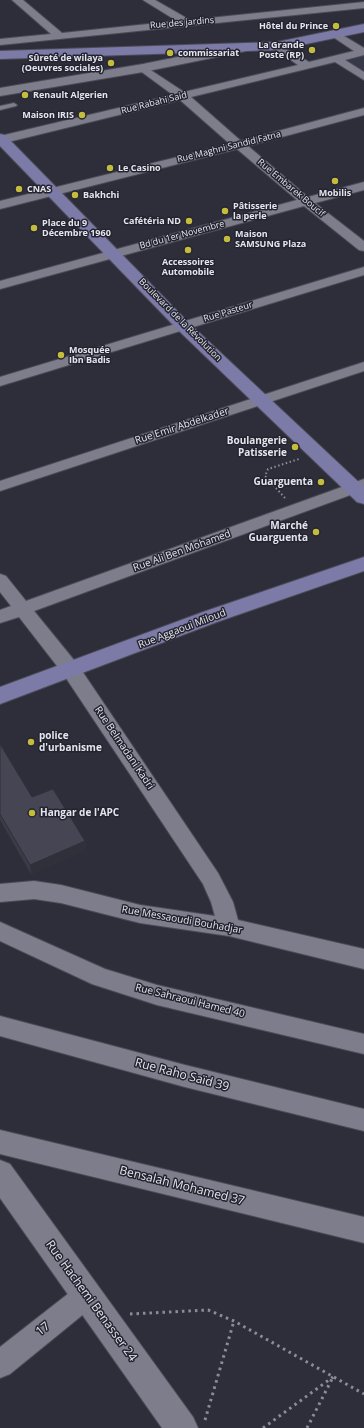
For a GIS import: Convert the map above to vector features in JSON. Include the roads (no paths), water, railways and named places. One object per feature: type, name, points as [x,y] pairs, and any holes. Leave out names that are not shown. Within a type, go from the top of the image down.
[{"type":"main road","points":[[0,55],[277,46],[364,28]]},
{"type":"main road","points":[[0,92],[143,68],[247,48]]},
{"type":"main road","name":"Boulevard de la Révolution","points":[[1,140],[52,191],[108,254],[260,400],[317,453],[361,490]]},
{"type":"main road","name":"Rue Aggaoui Miloud","points":[[0,696],[210,617],[328,578],[364,564]]},
{"type":"main road","name":"Rue Hachemi Benasser 24","points":[[0,1174],[182,1428]]},
{"type":"street","points":[[17,0],[60,36]]},
{"type":"street","points":[[148,0],[188,23]]},
{"type":"street","points":[[303,0],[320,10]]},
{"type":"street","name":"Rue des jardins","points":[[0,42],[364,5]]},
{"type":"street","points":[[334,33],[363,52]]},
{"type":"street","points":[[277,46],[307,66]]},
{"type":"street","points":[[337,59],[363,52]]},
{"type":"street","points":[[337,59],[364,77]]},
{"type":"street","name":"Rue Rabahi Said","points":[[1,140],[337,59]]},
{"type":"street","name":"Rue Embarek Boucif","points":[[143,68],[182,96],[306,202],[364,247]]},
{"type":"street","name":"Rue Maghni Sandid Fatna","points":[[0,205],[239,145],[364,111]]},
{"type":"street","name":"Bd du 1er Novembre","points":[[0,285],[108,254],[364,186]]},
{"type":"street","name":"Rue Pasteur","points":[[0,382],[364,271]]},
{"type":"street","name":"Rue Emir Abdelkader","points":[[0,486],[364,366]]},
{"type":"street","name":"Rue Ali Ben Mohamed","points":[[0,617],[296,510],[361,490]]},
{"type":"street","name":"Rue Belmadani Kadri","points":[[0,580],[71,670],[211,880],[222,902],[229,927]]},
{"type":"street","name":"Rue Messaoudi Bouhadjar","points":[[0,894],[34,890],[140,914],[229,927],[364,959]]},
{"type":"street","name":"Rue Sahraoui Hamed 40","points":[[0,931],[100,977],[150,992],[364,1044]]},
{"type":"street","name":"Rue Raho Saïd 39","points":[[0,1026],[185,1076],[364,1120]]},
{"type":"street","name":"Bensalah Mohamed 37","points":[[0,1142],[364,1230]]},
{"type":"street","name":"17","points":[[0,1364],[94,1305]]},
{"type":"lane","points":[[0,108],[14,105]]},
{"type":"place","name":"Hôtel du Prince","points":[[336,26]]},
{"type":"place","name":"La Grande Poste (RP)","points":[[312,50]]},
{"type":"place","name":"commissariat","points":[[170,53]]},
{"type":"place","name":"Sûreté de wilaya (Oeuvres sociales)","points":[[111,63]]},
{"type":"place","name":"Renault Algerien","points":[[25,95]]},
{"type":"place","name":"Maison IRIS","points":[[82,115]]},
{"type":"place","name":"Le Casino","points":[[110,168]]},
{"type":"place","name":"Mobilis","points":[[335,181]]},
{"type":"place","name":"CNAS","points":[[19,189]]},
{"type":"place","name":"Bakhchi","points":[[75,195]]},
{"type":"place","name":"Pâtisserie la perle","points":[[225,211]]},
{"type":"place","name":"Cafétéria ND","points":[[189,221]]},
{"type":"place","name":"Place du 9 Décembre 1960","points":[[34,228]]},
{"type":"place","name":"Maison SAMSUNG Plaza","points":[[227,239]]},
{"type":"place","name":"Accessoires Automobile","points":[[188,250]]},
{"type":"place","name":"Mosquée Ibn Badis","points":[[61,355]]},
{"type":"place","name":"Boulangerie Patisserie","points":[[295,447]]},
{"type":"place","name":"Guarguenta","points":[[321,482]]},
{"type":"place","name":"Marché Guarguenta","points":[[316,532]]},
{"type":"place","name":"police d'urbanisme","points":[[31,742]]},
{"type":"place","name":"Hangar de l'APC","points":[[32,813]]}]
